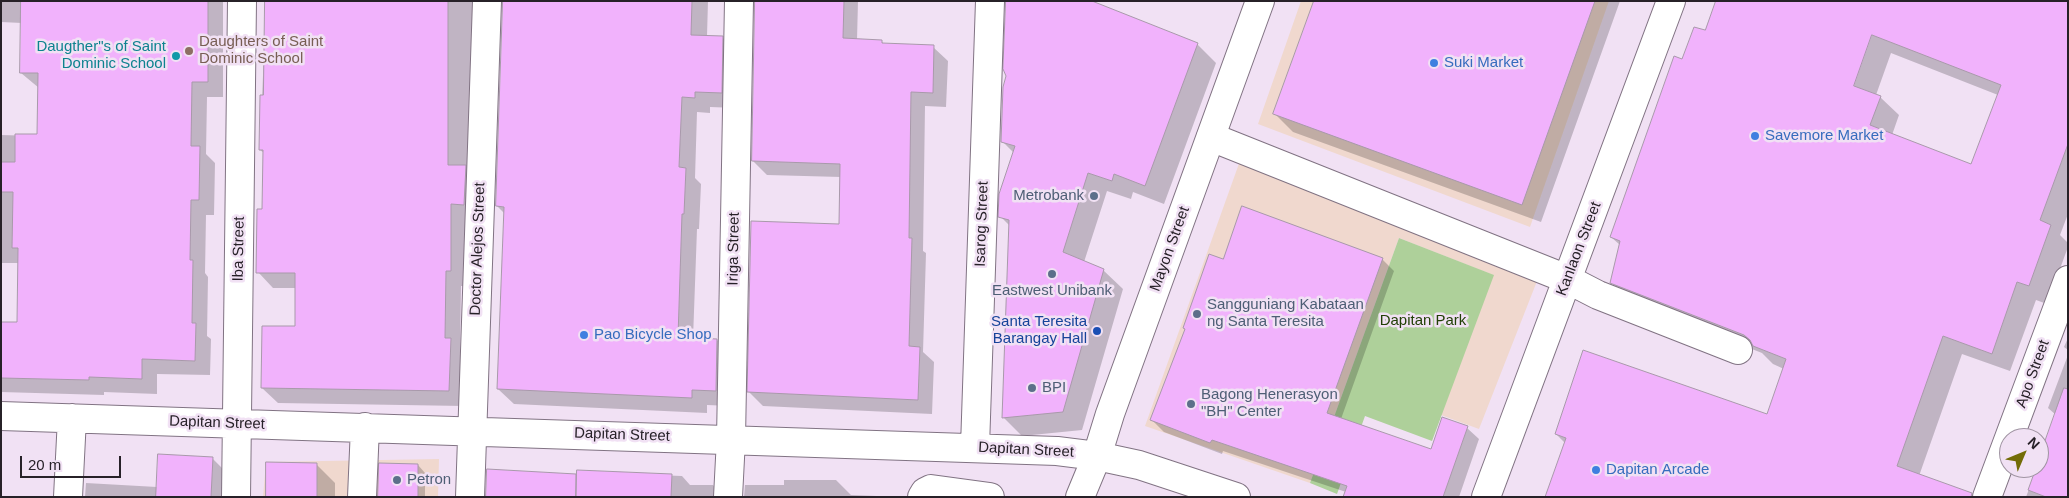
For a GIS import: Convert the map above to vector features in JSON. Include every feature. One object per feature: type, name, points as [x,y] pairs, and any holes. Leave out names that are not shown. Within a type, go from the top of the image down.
[{"type":"street","name":"Iba Street","points":[[236,497],[242,1]]},
{"type":"street","name":"Doctor Alejos Street","points":[[470,497],[487,1]]},
{"type":"street","name":"Iriga Street","points":[[728,497],[731,439],[739,1]]},
{"type":"street","name":"Isarog Street","points":[[975,447],[990,1]]},
{"type":"street","name":"Mayon Street","points":[[1080,497],[1097,456],[1110,414],[1260,1]]},
{"type":"street","name":"Kanlaon Street","points":[[1486,497],[1672,1]]},
{"type":"street","points":[[1211,137],[1567,279],[1598,295],[1738,350]]},
{"type":"street","name":"Apo Street","points":[[1987,497],[2068,280]]},
{"type":"street","name":"Dapitan Street","points":[[1,416],[471,430],[1057,451],[1097,456],[1139,466],[1236,497]]},
{"type":"street","points":[[68,497],[72,418]]},
{"type":"street","points":[[362,497],[365,427]]},
{"type":"street","points":[[922,497],[925,492],[931,489],[990,497]]},
{"type":"shaded area","name":"Suki Market","points":[[1301,1],[1609,1],[1530,227],[1258,124]]},
{"type":"shaded area","points":[[1241,158],[1539,276],[1479,429],[1441,415],[1493,275],[1399,238],[1310,483],[1145,426]]},
{"type":"shaded area","points":[[439,459],[438,497],[263,497],[266,462]]},
{"type":"green space","name":"Dapitan Park","points":[[1399,238],[1494,275],[1432,441],[1365,416],[1337,494],[1310,483]]},
{"type":"building","points":[[21,1],[208,1],[208,82],[192,82],[191,146],[200,146],[199,200],[191,200],[190,260],[193,260],[192,323],[196,323],[195,361],[142,359],[142,379],[89,377],[89,380],[1,378],[1,322],[17,322],[18,248],[12,248],[13,192],[1,192],[1,162],[15,162],[15,134],[37,134],[38,73],[20,73]]},
{"type":"building","points":[[265,1],[448,1],[448,165],[466,165],[464,205],[451,204],[451,271],[446,271],[445,338],[451,338],[449,391],[261,388],[262,326],[295,326],[295,273],[256,273],[257,209],[262,209],[263,150],[259,150],[260,95],[263,95]]},
{"type":"building","points":[[503,1],[692,1],[691,35],[723,36],[722,93],[695,92],[695,98],[682,97],[679,167],[686,168],[684,214],[682,214],[678,337],[717,339],[716,391],[692,390],[692,398],[497,389],[504,207],[496,206]]},
{"type":"building","points":[[755,1],[844,1],[843,38],[882,40],[882,43],[934,45],[933,93],[911,92],[909,238],[912,238],[909,346],[920,347],[918,400],[747,392],[751,221],[839,224],[840,164],[752,161]]},
{"type":"building","points":[[1006,1],[1092,1],[1198,43],[1145,186],[1114,174],[1112,181],[1088,173],[1063,252],[1104,269],[1063,412],[1002,418],[1009,220],[998,217],[999,194],[1015,146],[1001,142],[1003,87],[1006,76],[1003,69]]},
{"type":"building","name":"Suki Market","points":[[1314,1],[1595,1],[1522,205],[1273,114]]},
{"type":"building","points":[[1716,1],[2068,1],[2068,144],[2040,220],[2051,225],[2029,286],[2017,282],[1992,354],[1943,336],[1897,466],[1972,493],[1971,497],[1545,497],[1566,438],[1555,434],[1583,350],[1767,414],[1786,359],[1753,346],[1744,335],[1610,283],[1620,241],[1610,237],[1674,56],[1682,59],[1694,27],[1705,30]],"holes":[[[1872,35],[2001,85],[1971,164],[1870,125],[1881,96],[1854,86]]]},
{"type":"building","points":[[1242,206],[1383,258],[1327,413],[1431,449],[1442,417],[1468,426],[1443,497],[1343,497],[1347,486],[1212,440],[1210,443],[1150,420],[1185,329],[1183,328],[1209,254],[1223,259]]},
{"type":"building","points":[[2064,388],[2068,389],[2068,497],[2046,497],[2028,490],[2032,478],[2049,478],[2049,430]]},
{"type":"building","points":[[158,454],[213,457],[211,497],[156,497]]},
{"type":"building","points":[[266,462],[317,463],[317,497],[266,497]]},
{"type":"building","name":"Petron","points":[[379,463],[418,464],[418,497],[378,497]]},
{"type":"building","points":[[487,469],[576,474],[576,497],[486,497]]},
{"type":"building","points":[[577,470],[672,474],[671,497],[576,497]]},
{"type":"place","name":"Daughters of Saint Dominic School","points":[[189,51]]},
{"type":"place","name":"Daugther\"s of Saint Dominic School","points":[[176,56]]},
{"type":"place","name":"Suki Market","points":[[1434,63]]},
{"type":"place","name":"Savemore Market","points":[[1755,136]]},
{"type":"place","name":"Metrobank","points":[[1094,196]]},
{"type":"place","name":"Eastwest Unibank","points":[[1052,274]]},
{"type":"place","name":"Sangguniang Kabataan ng Santa Teresita","points":[[1197,314]]},
{"type":"place","name":"Santa Teresita Barangay Hall","points":[[1097,331]]},
{"type":"place","name":"Pao Bicycle Shop","points":[[584,335]]},
{"type":"place","name":"BPI","points":[[1032,388]]},
{"type":"place","name":"Bagong Henerasyon \"BH\" Center","points":[[1191,404]]},
{"type":"place","name":"Dapitan Arcade","points":[[1596,470]]},
{"type":"place","name":"Petron","points":[[397,480]]}]
